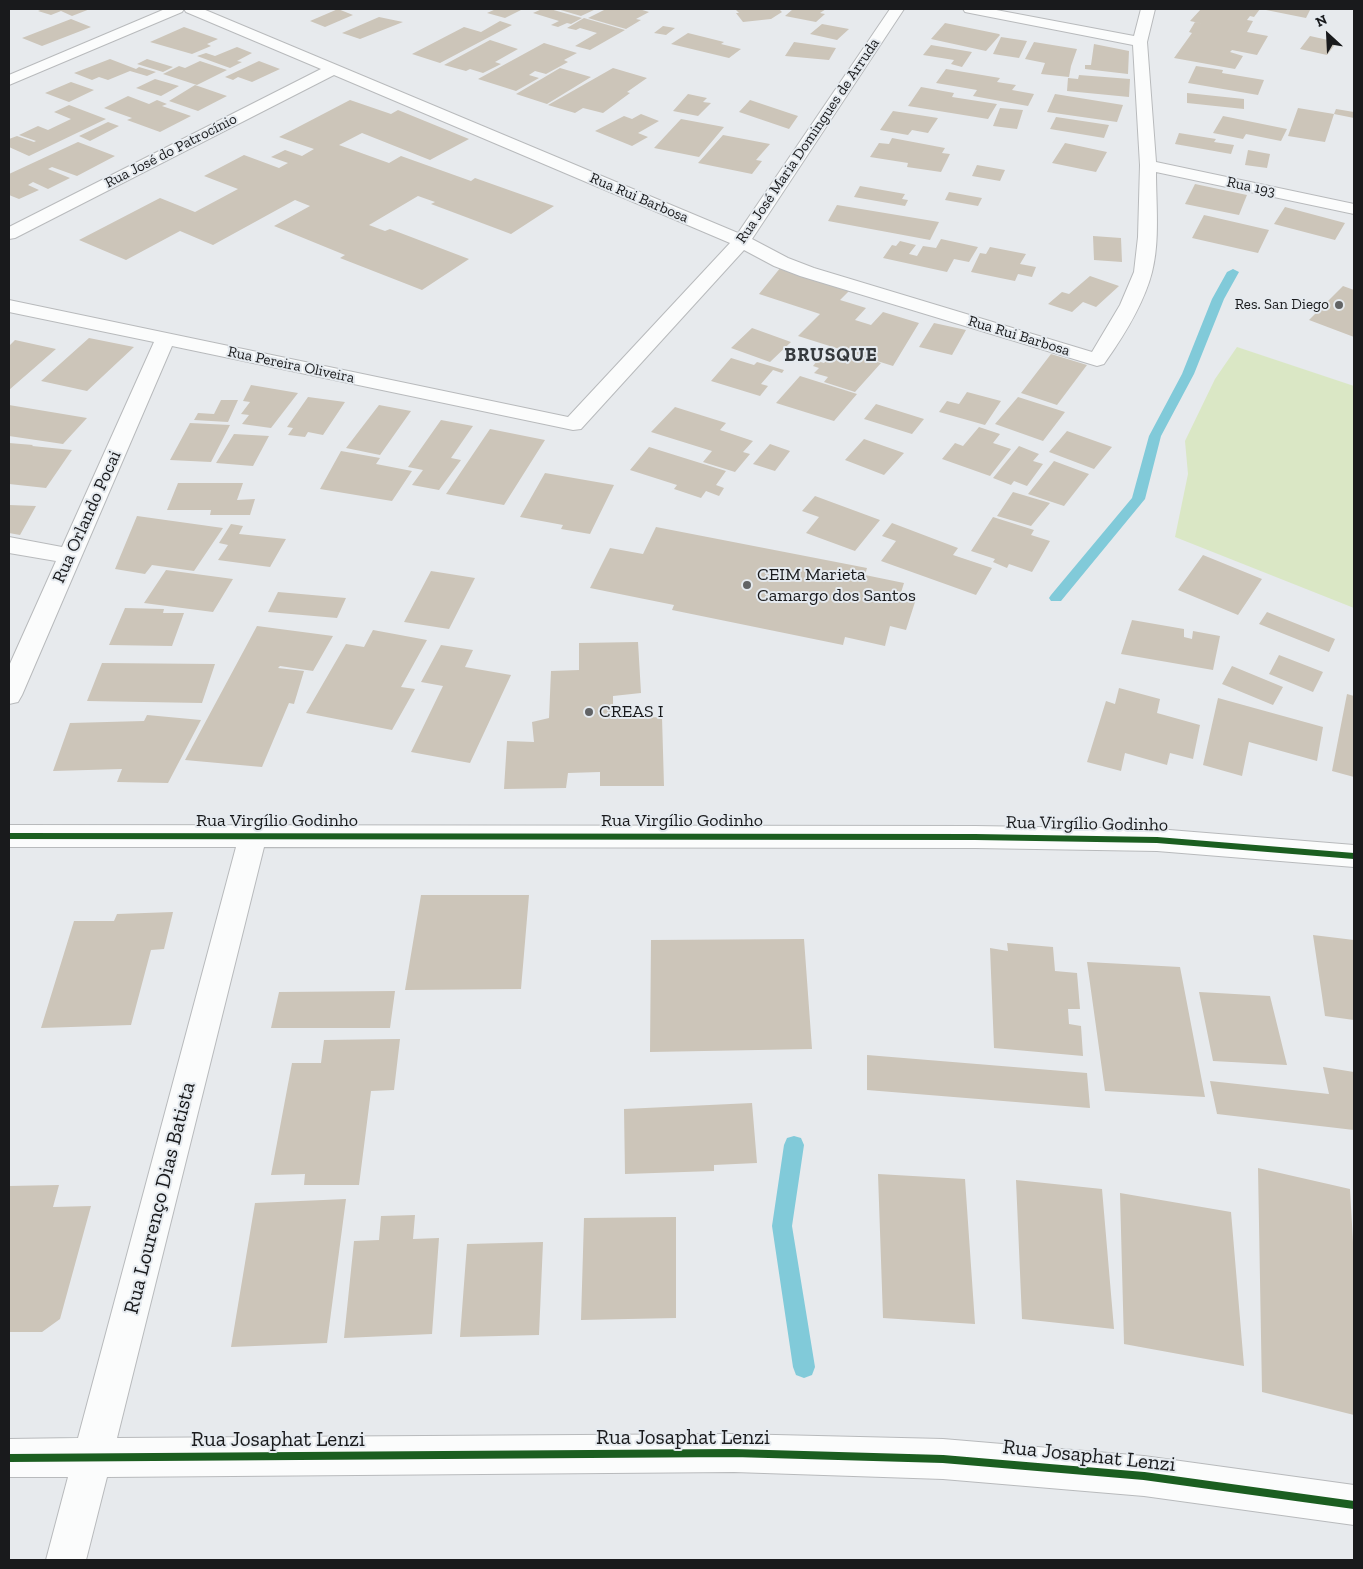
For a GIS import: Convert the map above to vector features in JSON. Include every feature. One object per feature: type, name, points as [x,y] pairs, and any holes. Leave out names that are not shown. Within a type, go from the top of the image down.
[{"type":"street","points":[[9,80],[177,9]]},
{"type":"street","name":"Rua Rui Barbosa","points":[[191,9],[742,242],[781,262],[807,272],[1097,360],[1130,305],[1143,272],[1147,237],[1148,165]]},
{"type":"street","name":"Rua José Maria Domingues de Arruda","points":[[573,424],[742,242],[897,9]]},
{"type":"street","points":[[970,9],[1140,42]]},
{"type":"street","points":[[1148,9],[1140,42],[1148,165]]},
{"type":"street","name":"Rua José do Patrocínio","points":[[9,234],[333,69]]},
{"type":"street","name":"Rua 193","points":[[1148,165],[1354,209]]},
{"type":"street","name":"Rua Pereira Oliveira","points":[[9,306],[573,424]]},
{"type":"street","name":"Rua Orlando Pocai","points":[[9,694],[165,339]]},
{"type":"street","points":[[9,544],[70,556]]},
{"type":"street","name":"Rua Virgílio Godinho","points":[[9,836],[975,837],[1157,840],[1354,856]]},
{"type":"street","name":"Rua Lourenço Dias Batista","points":[[66,1560],[253,836]]},
{"type":"street","name":"Rua Josaphat Lenzi","points":[[9,1458],[734,1453],[933,1458],[1144,1476],[1354,1506]]},
{"type":"green space","points":[[1237,347],[1354,386],[1354,608],[1175,537],[1188,474],[1185,441],[1215,379]]},
{"type":"building","points":[[43,9],[90,9],[72,16],[61,11],[51,15],[38,11]]},
{"type":"building","points":[[338,9],[353,15],[325,27],[310,21]]},
{"type":"building","points":[[496,9],[523,9],[505,18],[487,13]]},
{"type":"building","points":[[542,9],[550,9],[582,18],[571,24],[567,23],[558,27],[551,25],[559,21],[533,13]]},
{"type":"building","points":[[557,9],[596,9],[581,16]]},
{"type":"building","points":[[606,9],[639,9],[649,12],[636,19],[641,20],[626,29],[588,18]]},
{"type":"building","points":[[735,9],[779,9],[782,12],[771,19],[743,22]]},
{"type":"building","points":[[793,9],[826,9],[820,13],[825,14],[816,22],[785,16]]},
{"type":"building","points":[[1201,9],[1260,9],[1254,17],[1250,16],[1247,20],[1253,21],[1247,32],[1268,36],[1257,55],[1232,50],[1230,52],[1243,56],[1235,69],[1174,58],[1192,33],[1189,32],[1195,22],[1190,21]]},
{"type":"building","points":[[1261,9],[1304,9],[1310,10],[1306,18]]},
{"type":"building","points":[[379,17],[403,22],[360,39],[342,33]]},
{"type":"building","points":[[584,18],[625,30],[590,50],[575,46],[597,33],[580,28],[576,30],[567,28]]},
{"type":"building","points":[[71,19],[91,27],[42,46],[22,38]]},
{"type":"building","points":[[500,21],[512,25],[440,63],[412,54],[464,27],[481,32]]},
{"type":"building","points":[[945,23],[1000,35],[986,51],[931,39]]},
{"type":"building","points":[[822,24],[849,29],[837,40],[810,34]]},
{"type":"building","points":[[663,26],[675,28],[666,35],[654,33]]},
{"type":"building","points":[[184,27],[218,39],[207,44],[211,46],[192,54],[150,42]]},
{"type":"building","points":[[688,33],[724,42],[721,44],[741,49],[729,58],[671,44]]},
{"type":"building","points":[[1310,36],[1337,42],[1327,55],[1300,49]]},
{"type":"building","points":[[1001,37],[1027,41],[1019,58],[993,54]]},
{"type":"building","points":[[490,40],[518,49],[495,62],[501,64],[483,73],[444,65]]},
{"type":"building","points":[[794,42],[836,48],[829,60],[785,56]]},
{"type":"building","points":[[1034,42],[1077,49],[1069,77],[1041,74],[1045,63],[1025,59]]},
{"type":"building","points":[[544,43],[577,53],[564,60],[568,62],[546,74],[535,71],[529,75],[539,78],[516,91],[478,79]]},
{"type":"building","points":[[1094,44],[1129,51],[1128,74],[1085,69],[1085,65],[1091,65]]},
{"type":"building","points":[[931,45],[972,52],[962,67],[951,64],[954,60],[923,55]]},
{"type":"building","points":[[237,47],[252,53],[237,61],[242,62],[230,68],[197,56],[206,53],[215,56]]},
{"type":"building","points":[[110,59],[136,69],[139,67],[156,72],[147,76],[130,71],[108,80],[99,77],[92,80],[74,73]]},
{"type":"building","points":[[147,59],[173,67],[163,72],[137,64]]},
{"type":"building","points":[[200,61],[227,70],[197,85],[163,74],[179,66],[185,68]]},
{"type":"building","points":[[259,61],[280,69],[252,82],[238,77],[233,80],[225,77]]},
{"type":"building","points":[[1196,66],[1223,70],[1222,73],[1264,80],[1258,95],[1188,83]]},
{"type":"building","points":[[560,68],[591,77],[547,104],[516,94]]},
{"type":"building","points":[[613,68],[647,78],[603,113],[583,108],[575,113],[548,105]]},
{"type":"building","points":[[946,69],[1000,78],[997,82],[1016,85],[1012,90],[1034,94],[1028,106],[973,96],[977,90],[936,83]]},
{"type":"building","points":[[1079,75],[1130,79],[1129,97],[1067,91],[1068,78],[1078,79]]},
{"type":"building","points":[[155,79],[179,86],[161,96],[136,88]]},
{"type":"building","points":[[71,82],[94,90],[69,102],[45,93]]},
{"type":"building","points":[[195,85],[227,96],[198,111],[169,101]]},
{"type":"building","points":[[921,87],[954,93],[952,97],[997,104],[988,119],[908,106]]},
{"type":"building","points":[[1187,93],[1244,99],[1244,109],[1187,103]]},
{"type":"building","points":[[688,94],[707,98],[703,102],[711,103],[698,116],[673,111]]},
{"type":"building","points":[[1055,94],[1123,105],[1117,122],[1047,112]]},
{"type":"building","points":[[128,96],[149,104],[157,100],[167,104],[162,106],[191,116],[160,132],[127,120],[132,118],[104,108]]},
{"type":"building","points":[[350,100],[391,114],[398,110],[469,139],[430,160],[362,133],[339,145],[389,163],[401,156],[471,181],[475,178],[554,206],[511,234],[431,204],[435,202],[418,196],[369,225],[385,231],[390,229],[469,259],[422,290],[340,258],[345,255],[274,226],[310,206],[295,200],[213,245],[180,231],[126,260],[79,240],[160,198],[195,212],[238,189],[204,176],[244,155],[279,168],[288,163],[271,157],[285,150],[302,156],[314,149],[279,137]]},
{"type":"building","points":[[750,100],[798,116],[789,129],[739,112]]},
{"type":"building","points":[[69,105],[106,119],[29,156],[9,147],[9,139],[17,136],[34,142],[36,141],[19,135],[38,126],[48,130],[71,119],[54,112]]},
{"type":"building","points":[[1000,108],[1023,110],[1017,129],[993,126]]},
{"type":"building","points":[[1298,108],[1334,114],[1325,142],[1288,136]]},
{"type":"building","points":[[1336,109],[1354,112],[1354,118],[1334,114]]},
{"type":"building","points":[[893,111],[938,118],[928,133],[912,130],[908,135],[880,130]]},
{"type":"building","points":[[641,114],[659,121],[638,133],[648,137],[632,146],[595,131],[624,116],[632,119]]},
{"type":"building","points":[[1223,116],[1287,129],[1281,141],[1246,134],[1243,139],[1213,133]]},
{"type":"building","points":[[1056,117],[1109,125],[1104,138],[1050,129]]},
{"type":"building","points":[[681,119],[724,127],[699,157],[654,148]]},
{"type":"building","points":[[108,122],[119,126],[90,141],[79,136]]},
{"type":"building","points":[[1179,133],[1216,139],[1214,142],[1234,145],[1231,154],[1175,144]]},
{"type":"building","points":[[723,135],[770,144],[756,160],[762,161],[752,174],[698,163]]},
{"type":"building","points":[[892,138],[945,148],[942,153],[950,154],[941,172],[907,167],[908,163],[870,157],[879,143],[889,144]]},
{"type":"building","points":[[78,142],[115,156],[77,176],[52,167],[48,169],[70,178],[48,189],[33,182],[28,185],[39,190],[19,199],[9,195],[9,174]]},
{"type":"building","points":[[1065,143],[1107,152],[1096,172],[1052,163]]},
{"type":"building","points":[[1248,150],[1270,154],[1267,168],[1245,165]]},
{"type":"building","points":[[977,165],[1005,170],[1000,181],[972,176]]},
{"type":"building","points":[[1195,184],[1247,195],[1239,215],[1185,204]]},
{"type":"building","points":[[860,186],[905,194],[902,199],[908,200],[905,206],[854,197]]},
{"type":"building","points":[[949,192],[982,198],[978,206],[945,200]]},
{"type":"building","points":[[837,205],[939,222],[930,240],[828,221]]},
{"type":"building","points":[[1285,207],[1345,223],[1335,240],[1274,224]]},
{"type":"building","points":[[1204,215],[1269,230],[1258,253],[1192,238]]},
{"type":"building","points":[[1093,236],[1121,238],[1122,262],[1094,260]]},
{"type":"building","points":[[941,239],[978,247],[969,262],[954,259],[947,272],[883,258],[892,245],[896,246],[900,241],[916,245],[909,254],[917,256],[923,246],[936,248]]},
{"type":"building","points":[[990,247],[1026,254],[1020,264],[1036,267],[1032,277],[1018,274],[1015,281],[971,272],[980,253],[986,254]]},
{"type":"building","points":[[781,267],[849,291],[840,300],[866,308],[855,320],[871,325],[883,312],[919,323],[893,366],[798,336],[820,314],[759,294]]},
{"type":"building","points":[[1090,276],[1119,286],[1096,307],[1083,302],[1072,312],[1048,304],[1062,292],[1069,294]]},
{"type":"building","name":"Res. San Diego","points":[[1343,286],[1354,290],[1354,337],[1309,320]]},
{"type":"building","points":[[934,323],[966,330],[952,355],[919,347]]},
{"type":"building","points":[[752,328],[791,342],[770,362],[731,348]]},
{"type":"building","points":[[89,338],[134,347],[87,391],[41,381]]},
{"type":"building","points":[[15,340],[56,349],[9,390],[9,346]]},
{"type":"building","points":[[836,350],[881,363],[855,392],[824,382],[828,377],[814,373],[819,368],[813,366],[817,361],[824,363]]},
{"type":"building","points":[[1051,354],[1087,365],[1057,405],[1021,393]]},
{"type":"building","points":[[731,358],[754,365],[757,362],[784,370],[782,373],[773,370],[761,384],[768,386],[760,396],[711,381]]},
{"type":"building","points":[[800,376],[857,394],[834,421],[776,403]]},
{"type":"building","points":[[251,385],[298,393],[271,428],[242,424],[249,415],[241,414],[250,402],[243,401]]},
{"type":"building","points":[[967,392],[1001,401],[985,425],[939,412],[947,401],[959,404]]},
{"type":"building","points":[[308,397],[345,402],[323,435],[308,432],[305,437],[288,435],[293,428],[287,427]]},
{"type":"building","points":[[1018,397],[1065,412],[1043,441],[995,424]]},
{"type":"building","points":[[221,400],[238,400],[228,422],[194,420],[198,413],[214,414]]},
{"type":"building","points":[[876,404],[924,419],[912,434],[864,419]]},
{"type":"building","points":[[9,405],[87,418],[63,444],[9,436]]},
{"type":"building","points":[[379,405],[411,411],[380,455],[346,448]]},
{"type":"building","points":[[675,407],[726,423],[720,430],[753,441],[743,452],[750,454],[735,472],[703,462],[712,451],[651,432]]},
{"type":"building","points":[[441,420],[473,426],[451,458],[461,460],[439,490],[412,485],[423,470],[408,467]]},
{"type":"building","points":[[190,423],[230,425],[211,462],[170,460]]},
{"type":"building","points":[[979,427],[1000,434],[993,443],[1011,449],[990,476],[942,459],[955,443],[963,446]]},
{"type":"building","points":[[490,429],[545,440],[504,505],[446,494]]},
{"type":"building","points":[[1067,431],[1112,447],[1094,469],[1049,452]]},
{"type":"building","points":[[234,434],[269,436],[253,466],[216,463]]},
{"type":"building","points":[[864,439],[904,453],[884,475],[845,460]]},
{"type":"building","points":[[9,443],[72,450],[46,488],[9,484]]},
{"type":"building","points":[[770,444],[790,451],[775,471],[753,464]]},
{"type":"building","points":[[1019,446],[1039,454],[1033,461],[1043,464],[1027,486],[1014,481],[1011,485],[993,478]]},
{"type":"building","points":[[649,447],[726,471],[716,485],[724,488],[719,496],[706,491],[701,498],[674,489],[677,485],[630,470]]},
{"type":"building","points":[[341,451],[380,458],[376,464],[412,471],[392,501],[320,489]]},
{"type":"building","points":[[1054,461],[1089,474],[1064,506],[1028,494]]},
{"type":"building","points":[[545,473],[614,485],[590,534],[561,529],[563,525],[520,517]]},
{"type":"building","points":[[178,483],[243,483],[237,500],[255,499],[250,515],[210,515],[211,510],[167,510]]},
{"type":"building","points":[[1013,492],[1050,503],[1031,526],[997,516]]},
{"type":"building","points":[[815,496],[880,520],[855,551],[806,533],[819,517],[802,511]]},
{"type":"building","points":[[9,505],[36,506],[20,535],[9,533]]},
{"type":"building","points":[[137,516],[223,528],[194,571],[152,565],[145,574],[115,569]]},
{"type":"building","points":[[993,517],[1034,530],[1031,535],[1050,541],[1032,572],[1009,564],[1007,568],[993,562],[995,559],[971,551]]},
{"type":"building","points":[[892,523],[958,548],[953,555],[992,568],[976,595],[881,561],[896,541],[882,536]]},
{"type":"building","points":[[231,524],[243,526],[239,534],[286,539],[270,567],[218,560],[228,545],[219,543]]},
{"type":"building","name":"CEIM Marieta Camargo dos Santos","points":[[656,527],[867,568],[865,575],[904,583],[899,599],[915,602],[906,630],[890,626],[885,646],[845,637],[843,645],[672,610],[674,605],[590,588],[610,548],[643,554]]},
{"type":"building","points":[[1203,555],[1262,579],[1238,615],[1178,590]]},
{"type":"building","points":[[166,570],[233,579],[213,612],[144,603]]},
{"type":"building","points":[[431,571],[475,578],[449,629],[404,622]]},
{"type":"building","points":[[278,592],[346,598],[337,618],[268,612]]},
{"type":"building","points":[[125,608],[164,609],[163,613],[184,613],[172,646],[109,645]]},
{"type":"building","points":[[1267,612],[1335,639],[1329,652],[1259,624]]},
{"type":"building","points":[[1132,620],[1184,629],[1184,637],[1192,639],[1193,631],[1220,636],[1213,670],[1121,654]]},
{"type":"building","points":[[257,626],[333,636],[313,671],[280,666],[278,668],[304,671],[294,704],[289,703],[262,767],[185,760]]},
{"type":"building","points":[[373,630],[427,640],[401,687],[415,689],[392,730],[306,713],[346,644],[364,647]]},
{"type":"building","name":"CREAS I","points":[[638,642],[641,693],[613,696],[613,706],[629,706],[630,718],[662,717],[664,786],[600,786],[600,772],[568,773],[566,788],[504,789],[507,741],[534,742],[532,722],[549,718],[551,671],[579,670],[579,643]]},
{"type":"building","points":[[441,645],[473,650],[465,667],[511,675],[470,763],[411,752],[443,686],[421,682]]},
{"type":"building","points":[[1279,655],[1323,672],[1313,692],[1269,674]]},
{"type":"building","points":[[102,663],[215,664],[202,703],[87,701]]},
{"type":"building","points":[[1232,666],[1283,687],[1273,705],[1222,684]]},
{"type":"building","points":[[1119,688],[1160,699],[1157,713],[1200,725],[1193,759],[1170,753],[1167,765],[1125,753],[1121,771],[1087,762],[1106,701],[1115,704]]},
{"type":"building","points":[[1347,694],[1354,696],[1354,777],[1332,771]]},
{"type":"building","points":[[1218,698],[1323,727],[1317,761],[1249,742],[1242,776],[1203,765]]},
{"type":"building","points":[[147,715],[201,720],[168,783],[117,782],[122,769],[53,771],[70,723],[144,721]]},
{"type":"building","points":[[421,895],[529,895],[521,989],[405,990]]},
{"type":"building","points":[[173,912],[164,949],[151,950],[131,1025],[41,1028],[74,921],[114,921],[117,914]]},
{"type":"building","points":[[1313,935],[1354,940],[1354,1020],[1325,1016]]},
{"type":"building","points":[[804,939],[812,1049],[650,1052],[651,940]]},
{"type":"building","points":[[1007,943],[1053,947],[1055,971],[1077,973],[1080,1009],[1068,1009],[1069,1024],[1081,1026],[1083,1056],[994,1048],[990,948],[1008,951]]},
{"type":"building","points":[[1087,962],[1180,967],[1205,1097],[1105,1091]]},
{"type":"building","points":[[395,991],[390,1028],[271,1028],[279,992]]},
{"type":"building","points":[[1199,992],[1270,996],[1287,1065],[1213,1061]]},
{"type":"building","points":[[400,1039],[394,1090],[371,1091],[359,1185],[304,1185],[305,1174],[271,1175],[292,1063],[321,1063],[324,1040]]},
{"type":"building","points":[[867,1055],[1087,1073],[1090,1108],[867,1090]]},
{"type":"building","points":[[1323,1067],[1354,1072],[1354,1130],[1217,1114],[1210,1081],[1329,1094]]},
{"type":"building","points":[[752,1103],[757,1163],[714,1165],[714,1171],[625,1174],[624,1109]]},
{"type":"building","points":[[1258,1168],[1350,1189],[1354,1260],[1354,1415],[1262,1392]]},
{"type":"building","points":[[878,1174],[965,1179],[975,1324],[883,1318]]},
{"type":"building","points":[[1016,1180],[1102,1189],[1114,1329],[1022,1319]]},
{"type":"building","points":[[59,1185],[53,1207],[91,1206],[60,1319],[42,1332],[9,1332],[9,1186]]},
{"type":"building","points":[[1120,1193],[1231,1212],[1244,1366],[1124,1344]]},
{"type":"building","points":[[346,1199],[327,1343],[231,1347],[255,1203]]},
{"type":"building","points":[[415,1215],[413,1239],[439,1238],[432,1334],[344,1338],[354,1241],[379,1240],[381,1216]]},
{"type":"building","points":[[676,1217],[676,1318],[581,1320],[584,1218]]},
{"type":"building","points":[[543,1242],[539,1335],[460,1337],[467,1244]]},
{"type":"waterway","points":[[1056,598],[1138,499],[1155,436],[1188,374],[1218,299],[1233,272]]},
{"type":"waterway","points":[[794,1145],[782,1226],[804,1367]]},
{"type":"cycle path","points":[[9,836],[975,837],[1157,840],[1354,856]]},
{"type":"cycle path","points":[[9,1458],[734,1453],[943,1459],[1144,1476],[1354,1505]]},
{"type":"place","name":"Res. San Diego","points":[[1339,305]]},
{"type":"place","name":"CEIM Marieta Camargo dos Santos","points":[[747,585]]},
{"type":"place","name":"CREAS I","points":[[589,712]]},
{"type":"district","name":"BRUSQUE","points":[[831,356]]}]
